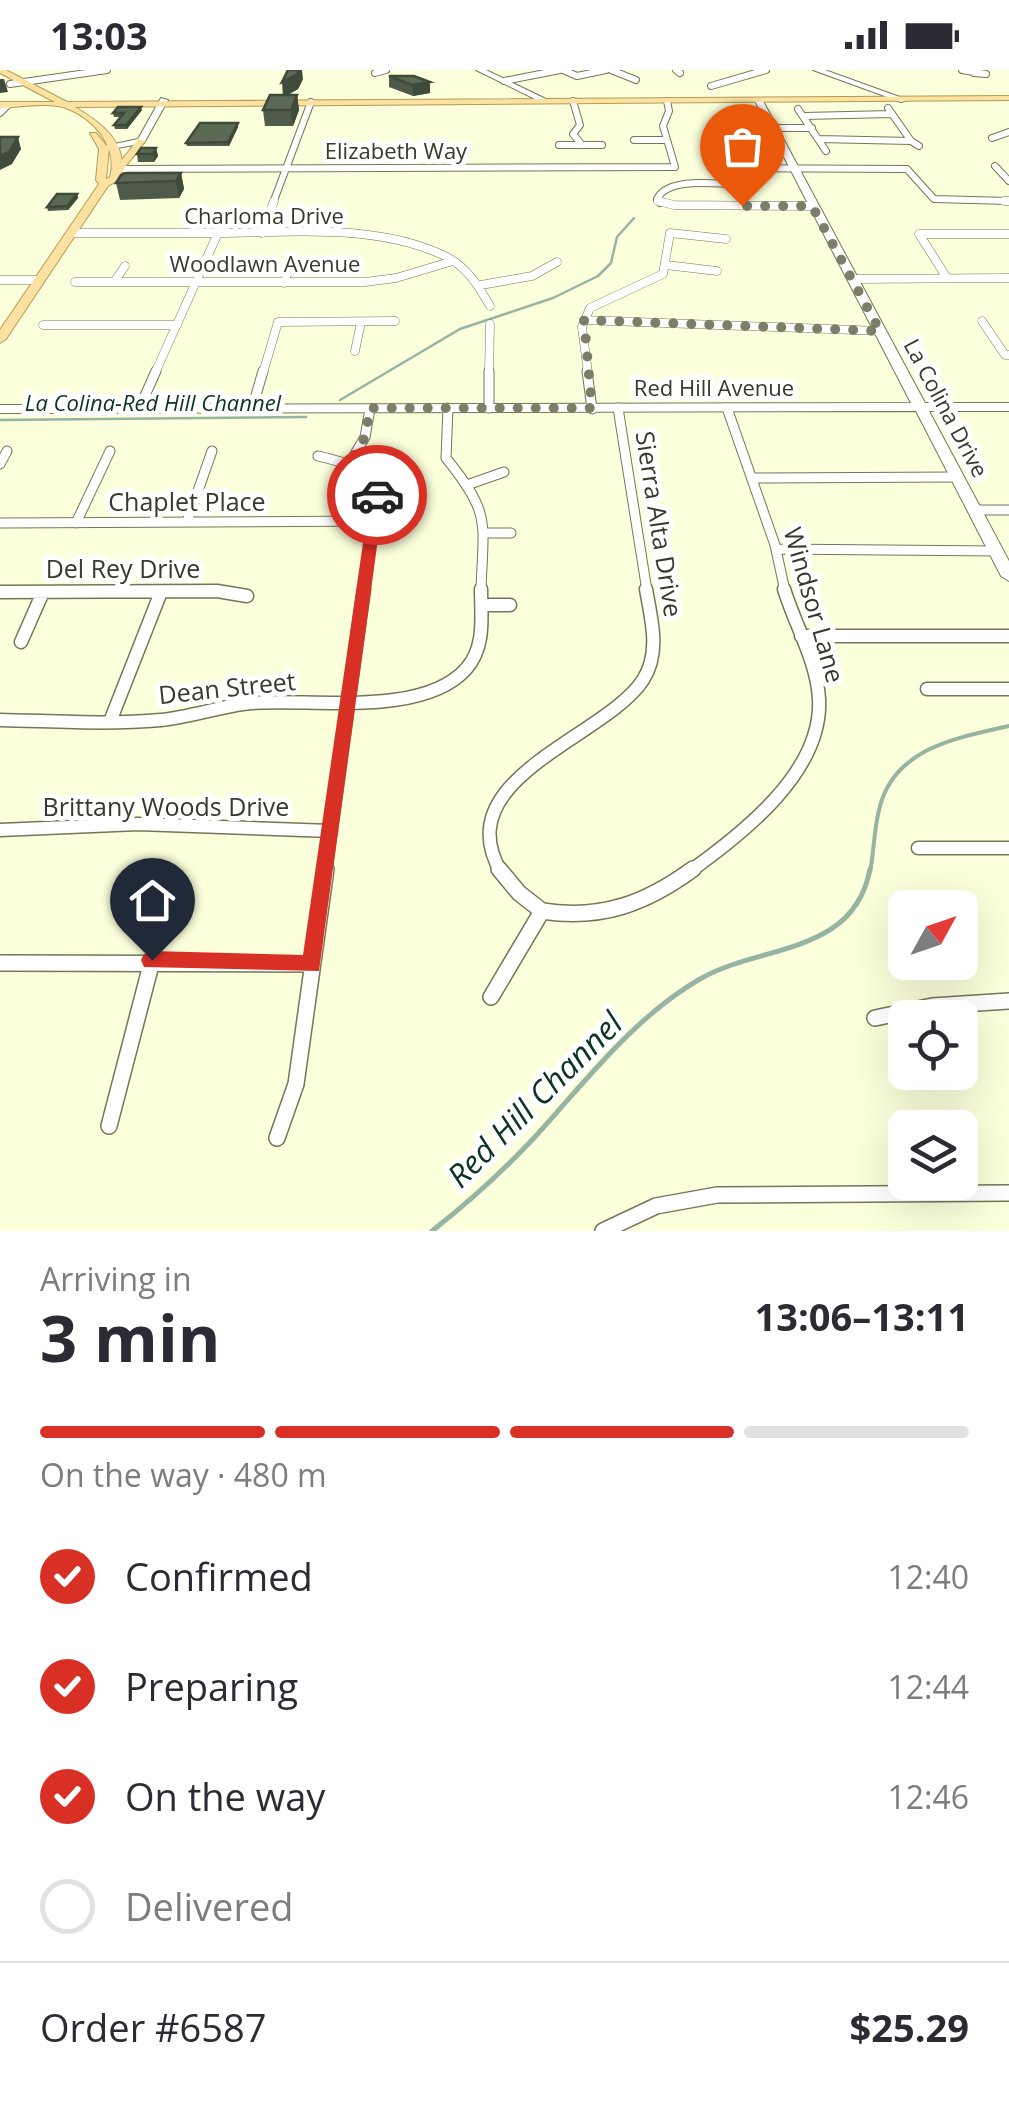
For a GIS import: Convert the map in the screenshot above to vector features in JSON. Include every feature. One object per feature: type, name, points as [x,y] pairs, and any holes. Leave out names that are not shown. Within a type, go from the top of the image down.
[{"type":"main road","points":[[0,70],[109,147]]},
{"type":"main road","points":[[0,78],[76,113],[99,128],[117,169],[114,180],[104,184],[0,338]]},
{"type":"main road","points":[[759,101],[876,95],[904,100]]},
{"type":"main road","points":[[3,104],[1009,98]]},
{"type":"main road","points":[[49,102],[163,102]]},
{"type":"main road","points":[[76,113],[75,107],[91,104]]},
{"type":"main road","points":[[117,169],[128,160],[143,136]]},
{"type":"main road","points":[[104,184],[100,180],[109,147]]},
{"type":"street","points":[[15,83],[107,70]]},
{"type":"street","points":[[376,72],[386,70]]},
{"type":"street","points":[[480,70],[544,100]]},
{"type":"street","points":[[504,80],[562,70],[577,76],[608,70],[636,80]]},
{"type":"street","points":[[710,86],[766,70]]},
{"type":"street","points":[[817,70],[876,95]]},
{"type":"street","points":[[962,70],[974,72]]},
{"type":"street","points":[[573,101],[580,125],[573,134],[582,145]]},
{"type":"street","points":[[634,140],[667,140],[663,126],[669,111],[667,101]]},
{"type":"street","name":"La Colina Drive","points":[[759,101],[1009,576]]},
{"type":"street","points":[[109,147],[143,136],[163,102]]},
{"type":"street","points":[[262,233],[311,102]]},
{"type":"street","points":[[0,113],[3,104]]},
{"type":"street","points":[[826,151],[804,114],[891,113],[919,146]]},
{"type":"street","points":[[725,115],[740,154],[786,154]]},
{"type":"street","points":[[773,128],[812,128]]},
{"type":"street","points":[[866,142],[906,132]]},
{"type":"street","points":[[992,138],[1009,132]]},
{"type":"street","name":"Elizabeth Way","points":[[117,169],[675,167],[667,140]]},
{"type":"street","points":[[820,141],[911,141]]},
{"type":"street","points":[[559,145],[602,145]]},
{"type":"street","points":[[1009,166],[995,166],[1009,181]]},
{"type":"street","points":[[812,206],[657,202],[662,190],[672,186],[746,184],[739,168],[907,168],[934,199],[1009,201]]},
{"type":"street","name":"Charloma Drive","points":[[71,233],[365,236],[409,244],[452,261],[481,285]]},
{"type":"street","points":[[140,409],[218,233]]},
{"type":"street","points":[[592,408],[584,320],[600,301],[656,280],[666,264],[670,234],[726,240]]},
{"type":"street","points":[[947,278],[919,234],[1009,234]]},
{"type":"street","name":"Woodlawn Avenue","points":[[75,282],[377,281],[452,261]]},
{"type":"street","points":[[490,306],[481,285],[525,278],[558,262]]},
{"type":"street","points":[[666,264],[717,271]]},
{"type":"street","points":[[284,282],[290,265]]},
{"type":"street","points":[[114,282],[125,266]]},
{"type":"street","points":[[853,279],[1009,278]]},
{"type":"street","points":[[0,280],[40,280]]},
{"type":"street","points":[[584,320],[880,331]]},
{"type":"street","points":[[252,409],[278,322],[395,322]]},
{"type":"street","points":[[355,351],[360,322]]},
{"type":"street","points":[[982,322],[1007,355]]},
{"type":"street","points":[[489,408],[490,324]]},
{"type":"street","points":[[43,325],[177,325]]},
{"type":"street","name":"Red Hill Avenue","points":[[0,408],[1009,407]]},
{"type":"street","points":[[349,464],[365,437],[370,408]]},
{"type":"street","points":[[448,408],[446,458],[480,503],[482,605],[510,605]]},
{"type":"street","name":"Sierra Alta Drive","points":[[542,911],[523,898],[499,871],[488,844],[487,821],[507,788],[611,713],[644,678],[655,646],[618,408]]},
{"type":"street","name":"Windsor Lane","points":[[542,911],[600,915],[642,903],[714,854],[766,806],[796,768],[815,734],[819,701],[754,478],[727,408]]},
{"type":"street","points":[[0,464],[7,451]]},
{"type":"street","points":[[76,523],[110,451]]},
{"type":"street","points":[[187,522],[212,451]]},
{"type":"street","points":[[277,1138],[296,1084],[376,489],[367,474],[349,464],[318,456]]},
{"type":"street","points":[[466,485],[504,472]]},
{"type":"street","points":[[754,478],[957,478]]},
{"type":"street","points":[[974,510],[1009,510]]},
{"type":"street","name":"Chaplet Place","points":[[0,523],[373,521]]},
{"type":"street","points":[[482,534],[511,533]]},
{"type":"street","points":[[776,549],[996,550]]},
{"type":"street","name":"Del Rey Drive","points":[[0,592],[218,590],[247,596]]},
{"type":"street","points":[[21,642],[43,592]]},
{"type":"street","points":[[111,719],[161,592]]},
{"type":"street","name":"Dean Street","points":[[0,720],[174,719],[251,703],[412,695],[455,678],[476,659],[482,605]]},
{"type":"street","points":[[801,636],[1009,636]]},
{"type":"street","points":[[927,689],[1009,688]]},
{"type":"street","name":"Brittany Woods Drive","points":[[0,830],[138,824],[331,830]]},
{"type":"street","points":[[918,848],[1009,848]]},
{"type":"street","points":[[491,996],[542,911]]},
{"type":"street","points":[[0,963],[152,960],[312,964]]},
{"type":"street","points":[[110,1126],[152,960]]},
{"type":"street","points":[[875,1018],[932,1006],[1009,1001]]},
{"type":"street","points":[[603,1231],[656,1206],[717,1195],[1009,1193]]},
{"type":"building","points":[[288,70],[299,70],[282,82]]},
{"type":"building","points":[[389,76],[414,76],[430,82],[412,85]]},
{"type":"building","points":[[270,95],[297,95],[291,110],[263,110]]},
{"type":"building","points":[[118,107],[141,107],[126,125],[114,125],[124,113],[113,113]]},
{"type":"building","points":[[200,123],[238,123],[228,142],[186,143]]},
{"type":"building","points":[[0,137],[18,137],[9,152],[0,156]]},
{"type":"building","points":[[141,148],[156,148],[153,154],[137,154]]},
{"type":"building","points":[[127,173],[181,173],[176,181],[116,183]]},
{"type":"building","points":[[57,194],[77,194],[67,206],[47,207]]},
{"type":"waterway","name":"La Colina-Red Hill Channel","points":[[340,400],[460,329],[553,298],[598,276],[611,263],[617,237],[634,218]]},
{"type":"waterway","name":"La Colina-Red Hill Channel","points":[[0,420],[306,417]]},
{"type":"waterway","name":"Red Hill Channel","points":[[870,872],[879,810],[886,789],[898,772],[929,749],[1009,726]]},
{"type":"waterway","name":"Red Hill Channel","points":[[432,1231],[510,1163],[653,1012],[700,979],[825,933],[845,918],[861,897],[870,869]]},
{"type":"way so far","points":[[377,495],[367,474],[349,464],[365,437],[370,408],[592,408],[584,320],[880,331],[812,206],[742,206]]},
{"type":"route","points":[[152,960],[312,964],[377,495]]}]
